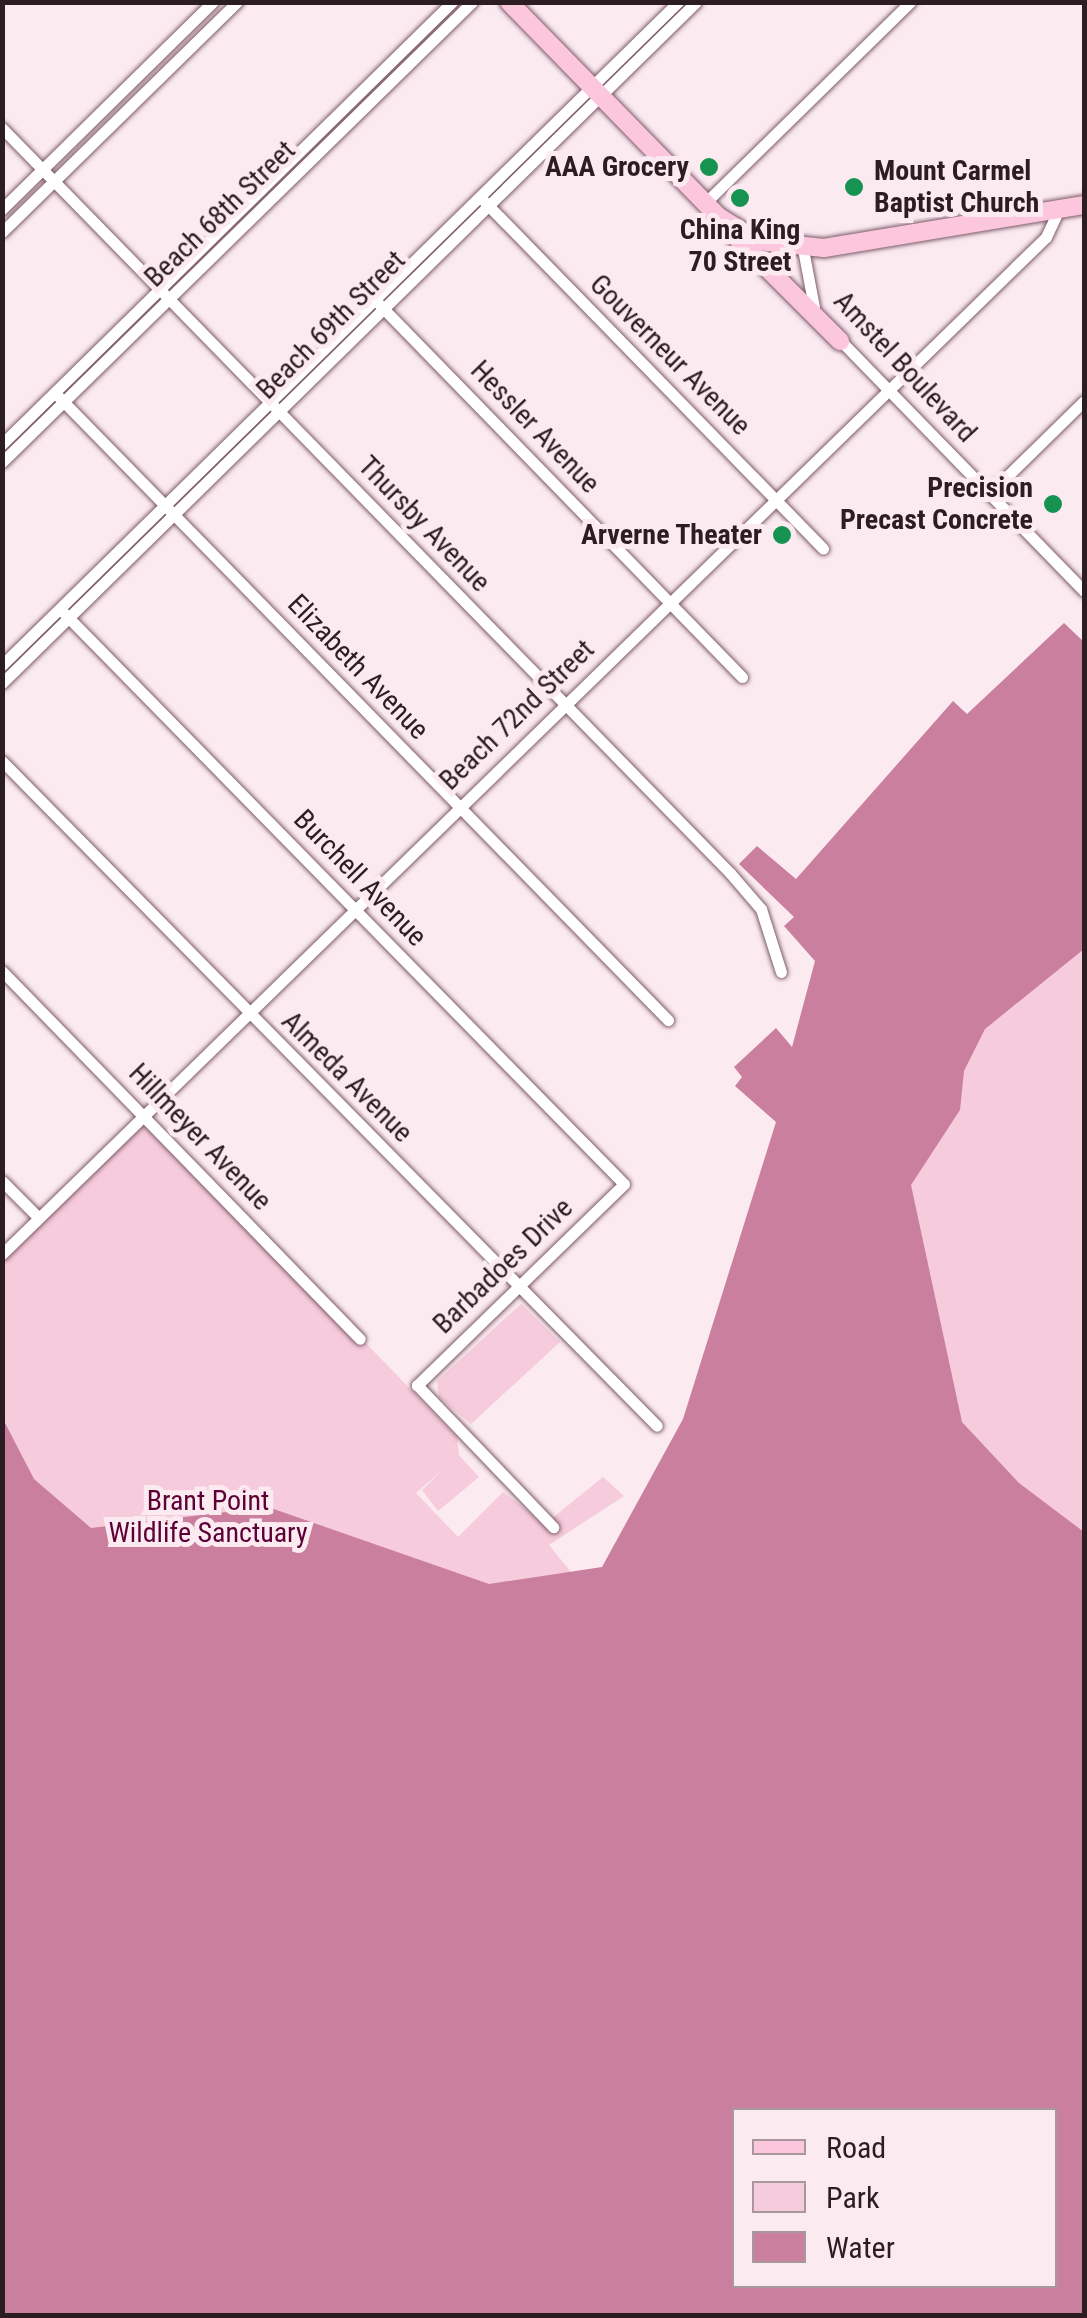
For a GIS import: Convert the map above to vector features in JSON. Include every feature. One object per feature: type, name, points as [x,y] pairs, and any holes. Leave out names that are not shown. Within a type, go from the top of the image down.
[{"type":"main road","points":[[508,2],[704,203],[758,242],[802,249],[1084,205]]},
{"type":"main road","points":[[719,217],[736,244],[840,341]]},
{"type":"street","points":[[2,208],[213,2]]},
{"type":"street","points":[[2,232],[237,2]]},
{"type":"street","name":"Beach 68th Street","points":[[164,295],[452,2]]},
{"type":"street","name":"Beach 68th Street","points":[[2,462],[60,397],[164,295],[472,2]]},
{"type":"street","name":"Beach 69th Street","points":[[596,92],[678,2]]},
{"type":"street","name":"Beach 69th Street","points":[[2,683],[64,614],[274,407],[596,92],[696,2]]},
{"type":"street","points":[[704,203],[910,2]]},
{"type":"street","name":"Thursby Avenue","points":[[2,128],[756,904],[781,972]]},
{"type":"street","name":"Gouverneur Avenue","points":[[484,202],[823,549]]},
{"type":"street","name":"Beach 72nd Street","points":[[2,1254],[1046,237],[1059,209]]},
{"type":"street","name":"Amstel Boulevard","points":[[802,249],[806,291],[840,341],[1084,591]]},
{"type":"street","name":"Hessler Avenue","points":[[379,304],[742,677]]},
{"type":"street","name":"Beach 68th Street","points":[[2,444],[60,397]]},
{"type":"street","name":"Elizabeth Avenue","points":[[60,397],[668,1020]]},
{"type":"street","points":[[989,494],[1084,401]]},
{"type":"street","name":"Beach 69th Street","points":[[2,665],[64,614]]},
{"type":"street","name":"Burchell Avenue","points":[[64,614],[624,1184]]},
{"type":"street","name":"Almeda Avenue","points":[[2,761],[658,1426]]},
{"type":"street","name":"Hillmeyer Avenue","points":[[2,971],[360,1339]]},
{"type":"street","points":[[2,1181],[39,1218]]},
{"type":"street","name":"Barbadoes Drive","points":[[553,1527],[417,1384],[624,1184]]},
{"type":"green space","points":[[1076,944],[1084,947],[1084,1542],[1010,1488],[954,1422],[898,1185],[957,1051]]},
{"type":"green space","name":"Brant Point Wildlife Sanctuary","points":[[145,1116],[457,1437],[459,1455],[479,1477],[438,1511],[422,1490],[443,1469],[416,1493],[458,1537],[503,1492],[545,1524],[603,1477],[624,1496],[549,1545],[575,1577],[491,1735],[3,1602],[3,1254]]},
{"type":"green space","points":[[521,1304],[560,1342],[471,1424],[439,1397],[437,1381]]},
{"type":"water","points":[[1064,623],[1084,642],[1084,949],[985,1029],[964,1071],[960,1110],[911,1185],[962,1422],[1019,1483],[1084,1532],[1084,2315],[3,2315],[3,1419],[34,1479],[91,1528],[268,1507],[489,1584],[602,1567],[683,1419],[776,1122],[735,1086],[742,1077],[734,1067],[776,1028],[792,1047],[815,961],[784,926],[794,917],[739,864],[757,846],[796,879],[953,701],[967,714]]},
{"type":"place","name":"AAA Grocery","points":[[709,167]]},
{"type":"place","name":"Mount Carmel Baptist Church","points":[[854,187]]},
{"type":"place","name":"China King 70 Street","points":[[740,198]]},
{"type":"place","name":"Precision Precast Concrete","points":[[1053,504]]},
{"type":"place","name":"Arverne Theater","points":[[782,535]]}]
